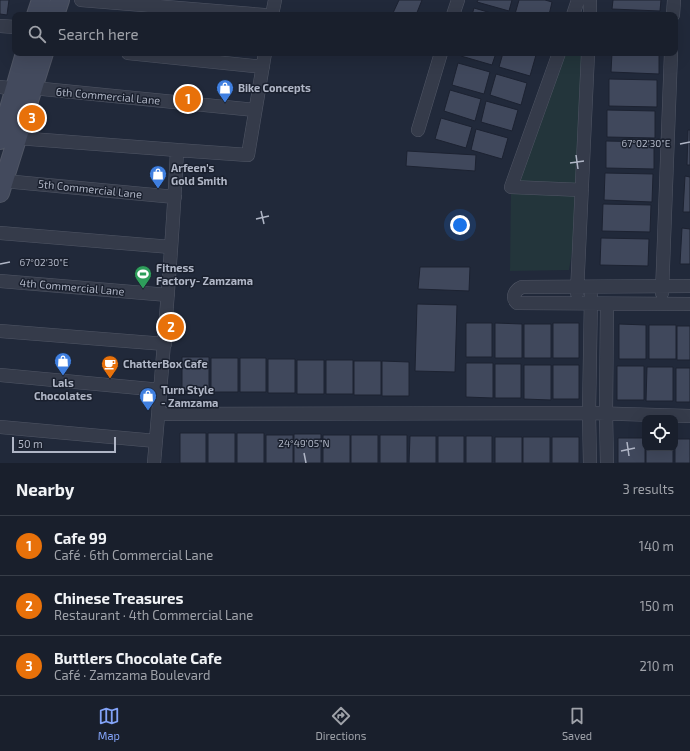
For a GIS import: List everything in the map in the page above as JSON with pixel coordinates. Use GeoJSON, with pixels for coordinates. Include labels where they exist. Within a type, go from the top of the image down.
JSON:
{"type":"FeatureCollection","features":[{"type":"Feature","properties":{"kind":"main road"},"geometry":{"type":"LineString","coordinates":[[37,12],[41,0]]}},
{"type":"Feature","properties":{"kind":"main road"},"geometry":{"type":"LineString","coordinates":[[56,12],[60,0]]}},
{"type":"Feature","properties":{"kind":"main road"},"geometry":{"type":"LineString","coordinates":[[2,187],[5,138],[24,56]]}},
{"type":"Feature","properties":{"kind":"main road"},"geometry":{"type":"LineString","coordinates":[[16,88],[42,56]]}},
{"type":"Feature","properties":{"kind":"street"},"geometry":{"type":"LineString","coordinates":[[81,0],[227,12]]}},
{"type":"Feature","properties":{"kind":"street"},"geometry":{"type":"LineString","coordinates":[[273,12],[275,0]]}},
{"type":"Feature","properties":{"kind":"street"},"geometry":{"type":"LineString","coordinates":[[454,12],[458,0]]}},
{"type":"Feature","properties":{"kind":"street"},"geometry":{"type":"LineString","coordinates":[[574,12],[578,0]]}},
{"type":"Feature","properties":{"kind":"street"},"geometry":{"type":"LineString","coordinates":[[590,0],[590,12]]}},
{"type":"Feature","properties":{"kind":"street"},"geometry":{"type":"LineString","coordinates":[[673,12],[674,0]]}},
{"type":"Feature","properties":{"kind":"street"},"geometry":{"type":"LineString","coordinates":[[0,26],[12,27]]}},
{"type":"Feature","properties":{"kind":"street"},"geometry":{"type":"LineString","coordinates":[[157,56],[263,67]]}},
{"type":"Feature","properties":{"kind":"street"},"geometry":{"type":"LineString","coordinates":[[5,138],[248,155],[265,56]]}},
{"type":"Feature","properties":{"kind":"street"},"geometry":{"type":"LineString","coordinates":[[418,130],[440,56]]}},
{"type":"Feature","properties":{"kind":"street"},"geometry":{"type":"LineString","coordinates":[[558,56],[511,187],[582,190]]}},
{"type":"Feature","properties":{"kind":"street"},"geometry":{"type":"LineString","coordinates":[[577,303],[588,56]]}},
{"type":"Feature","properties":{"kind":"street"},"geometry":{"type":"LineString","coordinates":[[661,303],[671,56]]}},
{"type":"Feature","properties":{"kind":"street","name":"6th Commercial Lane"},"geometry":{"type":"LineString","coordinates":[[16,88],[255,110]]}},
{"type":"Feature","properties":{"kind":"street"},"geometry":{"type":"LineString","coordinates":[[154,463],[165,344],[177,150]]}},
{"type":"Feature","properties":{"kind":"street","name":"5th Commercial Lane"},"geometry":{"type":"LineString","coordinates":[[2,187],[175,197]]}},
{"type":"Feature","properties":{"kind":"street"},"geometry":{"type":"LineString","coordinates":[[0,233],[171,247]]}},
{"type":"Feature","properties":{"kind":"street","name":"4th Commercial Lane"},"geometry":{"type":"LineString","coordinates":[[0,281],[168,295]]}},
{"type":"Feature","properties":{"kind":"street"},"geometry":{"type":"LineString","coordinates":[[590,463],[589,413],[591,286]]}},
{"type":"Feature","properties":{"kind":"street"},"geometry":{"type":"LineString","coordinates":[[690,286],[522,287],[514,293],[515,301],[518,303],[690,304]]}},
{"type":"Feature","properties":{"kind":"street"},"geometry":{"type":"LineString","coordinates":[[607,304],[607,463]]}},
{"type":"Feature","properties":{"kind":"street"},"geometry":{"type":"LineString","coordinates":[[0,330],[165,344]]}},
{"type":"Feature","properties":{"kind":"street"},"geometry":{"type":"LineString","coordinates":[[0,375],[161,390]]}},
{"type":"Feature","properties":{"kind":"street"},"geometry":{"type":"LineString","coordinates":[[158,414],[589,413],[690,416]]}},
{"type":"Feature","properties":{"kind":"street"},"geometry":{"type":"LineString","coordinates":[[0,427],[156,441]]}},
{"type":"Feature","properties":{"kind":"shaded area"},"geometry":{"type":"Polygon","coordinates":[[[558,56],[588,56],[582,190],[569,270],[510,271],[511,187],[558,56]]]}},
{"type":"Feature","properties":{"kind":"building"},"geometry":{"type":"Polygon","coordinates":[[[0,0],[9,0],[7,15],[0,14],[0,0]]]}},
{"type":"Feature","properties":{"kind":"building"},"geometry":{"type":"Polygon","coordinates":[[[399,0],[422,0],[417,12],[393,12],[399,0]]]}},
{"type":"Feature","properties":{"kind":"building"},"geometry":{"type":"Polygon","coordinates":[[[478,0],[512,0],[509,11],[477,2],[478,0]]]}},
{"type":"Feature","properties":{"kind":"building"},"geometry":{"type":"Polygon","coordinates":[[[519,0],[545,0],[552,2],[550,12],[516,12],[519,0]]]}},
{"type":"Feature","properties":{"kind":"building"},"geometry":{"type":"Polygon","coordinates":[[[613,0],[661,0],[660,11],[612,9],[613,0]]]}},
{"type":"Feature","properties":{"kind":"building"},"geometry":{"type":"Polygon","coordinates":[[[474,8],[488,12],[473,12],[474,8]]]}},
{"type":"Feature","properties":{"kind":"building"},"geometry":{"type":"Polygon","coordinates":[[[461,56],[495,56],[492,65],[461,56]]]}},
{"type":"Feature","properties":{"kind":"building"},"geometry":{"type":"Polygon","coordinates":[[[502,56],[536,56],[530,76],[499,67],[502,56]]]}},
{"type":"Feature","properties":{"kind":"building"},"geometry":{"type":"Polygon","coordinates":[[[612,56],[659,56],[659,74],[611,72],[612,56]]]}},
{"type":"Feature","properties":{"kind":"building"},"geometry":{"type":"Polygon","coordinates":[[[458,63],[490,72],[484,94],[452,85],[458,63]]]}},
{"type":"Feature","properties":{"kind":"building"},"geometry":{"type":"Polygon","coordinates":[[[496,74],[527,83],[521,105],[490,95],[496,74]]]}},
{"type":"Feature","properties":{"kind":"building"},"geometry":{"type":"Polygon","coordinates":[[[609,79],[657,80],[657,107],[609,106],[609,79]]]}},
{"type":"Feature","properties":{"kind":"building"},"geometry":{"type":"Polygon","coordinates":[[[450,90],[481,99],[475,121],[444,111],[450,90]]]}},
{"type":"Feature","properties":{"kind":"building"},"geometry":{"type":"Polygon","coordinates":[[[486,101],[518,110],[512,131],[481,122],[486,101]]]}},
{"type":"Feature","properties":{"kind":"building"},"geometry":{"type":"Polygon","coordinates":[[[607,110],[655,111],[655,138],[607,137],[607,110]]]}},
{"type":"Feature","properties":{"kind":"building"},"geometry":{"type":"Polygon","coordinates":[[[441,118],[472,127],[466,148],[435,139],[441,118]]]}},
{"type":"Feature","properties":{"kind":"building"},"geometry":{"type":"Polygon","coordinates":[[[476,129],[508,138],[502,159],[471,150],[476,129]]]}},
{"type":"Feature","properties":{"kind":"building"},"geometry":{"type":"Polygon","coordinates":[[[688,130],[690,130],[690,165],[687,165],[688,130]]]}},
{"type":"Feature","properties":{"kind":"building"},"geometry":{"type":"Polygon","coordinates":[[[606,141],[654,142],[654,169],[606,168],[606,141]]]}},
{"type":"Feature","properties":{"kind":"building"},"geometry":{"type":"Polygon","coordinates":[[[407,151],[476,155],[475,171],[406,166],[407,151]]]}},
{"type":"Feature","properties":{"kind":"building"},"geometry":{"type":"Polygon","coordinates":[[[605,173],[653,174],[652,202],[604,200],[605,173]]]}},
{"type":"Feature","properties":{"kind":"building"},"geometry":{"type":"Polygon","coordinates":[[[685,176],[690,177],[690,212],[683,212],[685,176]]]}},
{"type":"Feature","properties":{"kind":"building"},"geometry":{"type":"Polygon","coordinates":[[[603,204],[651,205],[650,232],[602,231],[603,204]]]}},
{"type":"Feature","properties":{"kind":"building"},"geometry":{"type":"Polygon","coordinates":[[[682,228],[690,229],[690,264],[680,264],[682,228]]]}},
{"type":"Feature","properties":{"kind":"building"},"geometry":{"type":"Polygon","coordinates":[[[601,238],[649,239],[648,266],[600,265],[601,238]]]}},
{"type":"Feature","properties":{"kind":"building"},"geometry":{"type":"Polygon","coordinates":[[[420,267],[470,267],[469,291],[418,289],[420,267]]]}},
{"type":"Feature","properties":{"kind":"building"},"geometry":{"type":"Polygon","coordinates":[[[417,304],[457,305],[455,372],[415,371],[417,304]]]}},
{"type":"Feature","properties":{"kind":"building"},"geometry":{"type":"Polygon","coordinates":[[[466,323],[492,323],[492,357],[466,357],[466,323]]]}},
{"type":"Feature","properties":{"kind":"building"},"geometry":{"type":"Polygon","coordinates":[[[495,323],[522,324],[522,358],[495,358],[495,323]]]}},
{"type":"Feature","properties":{"kind":"building"},"geometry":{"type":"Polygon","coordinates":[[[553,323],[579,323],[579,358],[553,358],[553,323]]]}},
{"type":"Feature","properties":{"kind":"building"},"geometry":{"type":"Polygon","coordinates":[[[524,324],[551,324],[551,358],[524,358],[524,324]]]}},
{"type":"Feature","properties":{"kind":"building"},"geometry":{"type":"Polygon","coordinates":[[[619,324],[646,325],[646,359],[619,359],[619,324]]]}},
{"type":"Feature","properties":{"kind":"building"},"geometry":{"type":"Polygon","coordinates":[[[649,325],[676,325],[676,359],[649,359],[649,325]]]}},
{"type":"Feature","properties":{"kind":"building"},"geometry":{"type":"Polygon","coordinates":[[[677,326],[690,326],[690,360],[677,360],[677,326]]]}},
{"type":"Feature","properties":{"kind":"building"},"geometry":{"type":"Polygon","coordinates":[[[182,357],[209,357],[209,391],[182,391],[182,357]]]}},
{"type":"Feature","properties":{"kind":"building"},"geometry":{"type":"Polygon","coordinates":[[[211,358],[238,358],[238,392],[211,392],[211,358]]]}},
{"type":"Feature","properties":{"kind":"building"},"geometry":{"type":"Polygon","coordinates":[[[240,358],[266,358],[266,392],[240,392],[240,358]]]}},
{"type":"Feature","properties":{"kind":"building"},"geometry":{"type":"Polygon","coordinates":[[[268,359],[295,359],[295,393],[268,393],[268,359]]]}},
{"type":"Feature","properties":{"kind":"building"},"geometry":{"type":"Polygon","coordinates":[[[297,360],[324,360],[324,394],[297,394],[297,360]]]}},
{"type":"Feature","properties":{"kind":"building"},"geometry":{"type":"Polygon","coordinates":[[[326,360],[353,360],[353,394],[326,394],[326,360]]]}},
{"type":"Feature","properties":{"kind":"building"},"geometry":{"type":"Polygon","coordinates":[[[354,361],[381,361],[381,395],[354,395],[354,361]]]}},
{"type":"Feature","properties":{"kind":"building"},"geometry":{"type":"Polygon","coordinates":[[[382,361],[409,362],[409,396],[382,396],[382,361]]]}},
{"type":"Feature","properties":{"kind":"building"},"geometry":{"type":"Polygon","coordinates":[[[466,363],[493,363],[493,398],[466,397],[466,363]]]}},
{"type":"Feature","properties":{"kind":"building"},"geometry":{"type":"Polygon","coordinates":[[[495,364],[521,364],[521,398],[495,398],[495,364]]]}},
{"type":"Feature","properties":{"kind":"building"},"geometry":{"type":"Polygon","coordinates":[[[524,365],[551,365],[551,400],[524,399],[524,365]]]}},
{"type":"Feature","properties":{"kind":"building"},"geometry":{"type":"Polygon","coordinates":[[[553,365],[579,365],[579,399],[553,399],[553,365]]]}},
{"type":"Feature","properties":{"kind":"building"},"geometry":{"type":"Polygon","coordinates":[[[617,366],[644,366],[644,400],[617,400],[617,366]]]}},
{"type":"Feature","properties":{"kind":"building"},"geometry":{"type":"Polygon","coordinates":[[[647,367],[673,367],[673,401],[646,401],[647,367]]]}},
{"type":"Feature","properties":{"kind":"building"},"geometry":{"type":"Polygon","coordinates":[[[676,368],[690,368],[690,402],[676,402],[676,368]]]}},
{"type":"Feature","properties":{"kind":"building"},"geometry":{"type":"Polygon","coordinates":[[[180,433],[206,433],[206,463],[180,463],[180,433]]]}},
{"type":"Feature","properties":{"kind":"building"},"geometry":{"type":"Polygon","coordinates":[[[208,433],[235,433],[235,463],[208,463],[208,433]]]}},
{"type":"Feature","properties":{"kind":"building"},"geometry":{"type":"Polygon","coordinates":[[[237,433],[264,433],[264,463],[237,463],[237,433]]]}},
{"type":"Feature","properties":{"kind":"building"},"geometry":{"type":"Polygon","coordinates":[[[294,434],[321,434],[321,463],[294,463],[294,434]]]}},
{"type":"Feature","properties":{"kind":"building"},"geometry":{"type":"Polygon","coordinates":[[[266,435],[293,435],[293,463],[266,463],[266,435]]]}},
{"type":"Feature","properties":{"kind":"building"},"geometry":{"type":"Polygon","coordinates":[[[323,435],[350,435],[350,463],[323,463],[323,435]]]}},
{"type":"Feature","properties":{"kind":"building"},"geometry":{"type":"Polygon","coordinates":[[[351,435],[378,435],[378,463],[351,463],[351,435]]]}},
{"type":"Feature","properties":{"kind":"building"},"geometry":{"type":"Polygon","coordinates":[[[380,435],[407,435],[407,463],[380,463],[380,435]]]}},
{"type":"Feature","properties":{"kind":"building"},"geometry":{"type":"Polygon","coordinates":[[[410,436],[436,436],[436,463],[409,463],[410,436]]]}},
{"type":"Feature","properties":{"kind":"building"},"geometry":{"type":"Polygon","coordinates":[[[438,436],[464,436],[464,463],[438,463],[438,436]]]}},
{"type":"Feature","properties":{"kind":"building"},"geometry":{"type":"Polygon","coordinates":[[[466,436],[492,436],[492,463],[466,463],[466,436]]]}},
{"type":"Feature","properties":{"kind":"building"},"geometry":{"type":"Polygon","coordinates":[[[495,437],[522,437],[522,463],[495,463],[495,437]]]}},
{"type":"Feature","properties":{"kind":"building"},"geometry":{"type":"Polygon","coordinates":[[[523,437],[550,437],[550,463],[523,463],[523,437]]]}},
{"type":"Feature","properties":{"kind":"building"},"geometry":{"type":"Polygon","coordinates":[[[552,437],[579,437],[579,463],[552,463],[552,437]]]}},
{"type":"Feature","properties":{"kind":"building"},"geometry":{"type":"Polygon","coordinates":[[[618,438],[642,438],[642,451],[645,451],[645,463],[618,463],[618,438]]]}},
{"type":"Feature","properties":{"kind":"building"},"geometry":{"type":"Polygon","coordinates":[[[678,439],[690,439],[690,463],[675,463],[675,451],[678,451],[678,439]]]}},
{"type":"Feature","properties":{"kind":"building"},"geometry":{"type":"Polygon","coordinates":[[[646,451],[673,451],[673,463],[646,463],[646,451]]]}},
{"type":"Feature","properties":{"kind":"place","name":"Cafe 99"},"geometry":{"type":"Point","coordinates":[188,99]}},
{"type":"Feature","properties":{"kind":"place","name":"Bike Concepts"},"geometry":{"type":"Point","coordinates":[225,103]}},
{"type":"Feature","properties":{"kind":"place","name":"Buttlers Chocolate Cafe"},"geometry":{"type":"Point","coordinates":[32,118]}},
{"type":"Feature","properties":{"kind":"place","name":"Arfeen's Gold Smith"},"geometry":{"type":"Point","coordinates":[158,189]}},
{"type":"Feature","properties":{"kind":"place","name":"Fitness Factory- Zamzama"},"geometry":{"type":"Point","coordinates":[143,289]}},
{"type":"Feature","properties":{"kind":"place","name":"Chinese Treasures"},"geometry":{"type":"Point","coordinates":[171,327]}},
{"type":"Feature","properties":{"kind":"place","name":"Lals Chocolates"},"geometry":{"type":"Point","coordinates":[63,376]}},
{"type":"Feature","properties":{"kind":"place","name":"ChatterBox Cafe"},"geometry":{"type":"Point","coordinates":[110,379]}},
{"type":"Feature","properties":{"kind":"place","name":"Turn Style - Zamzama"},"geometry":{"type":"Point","coordinates":[148,411]}}]}
